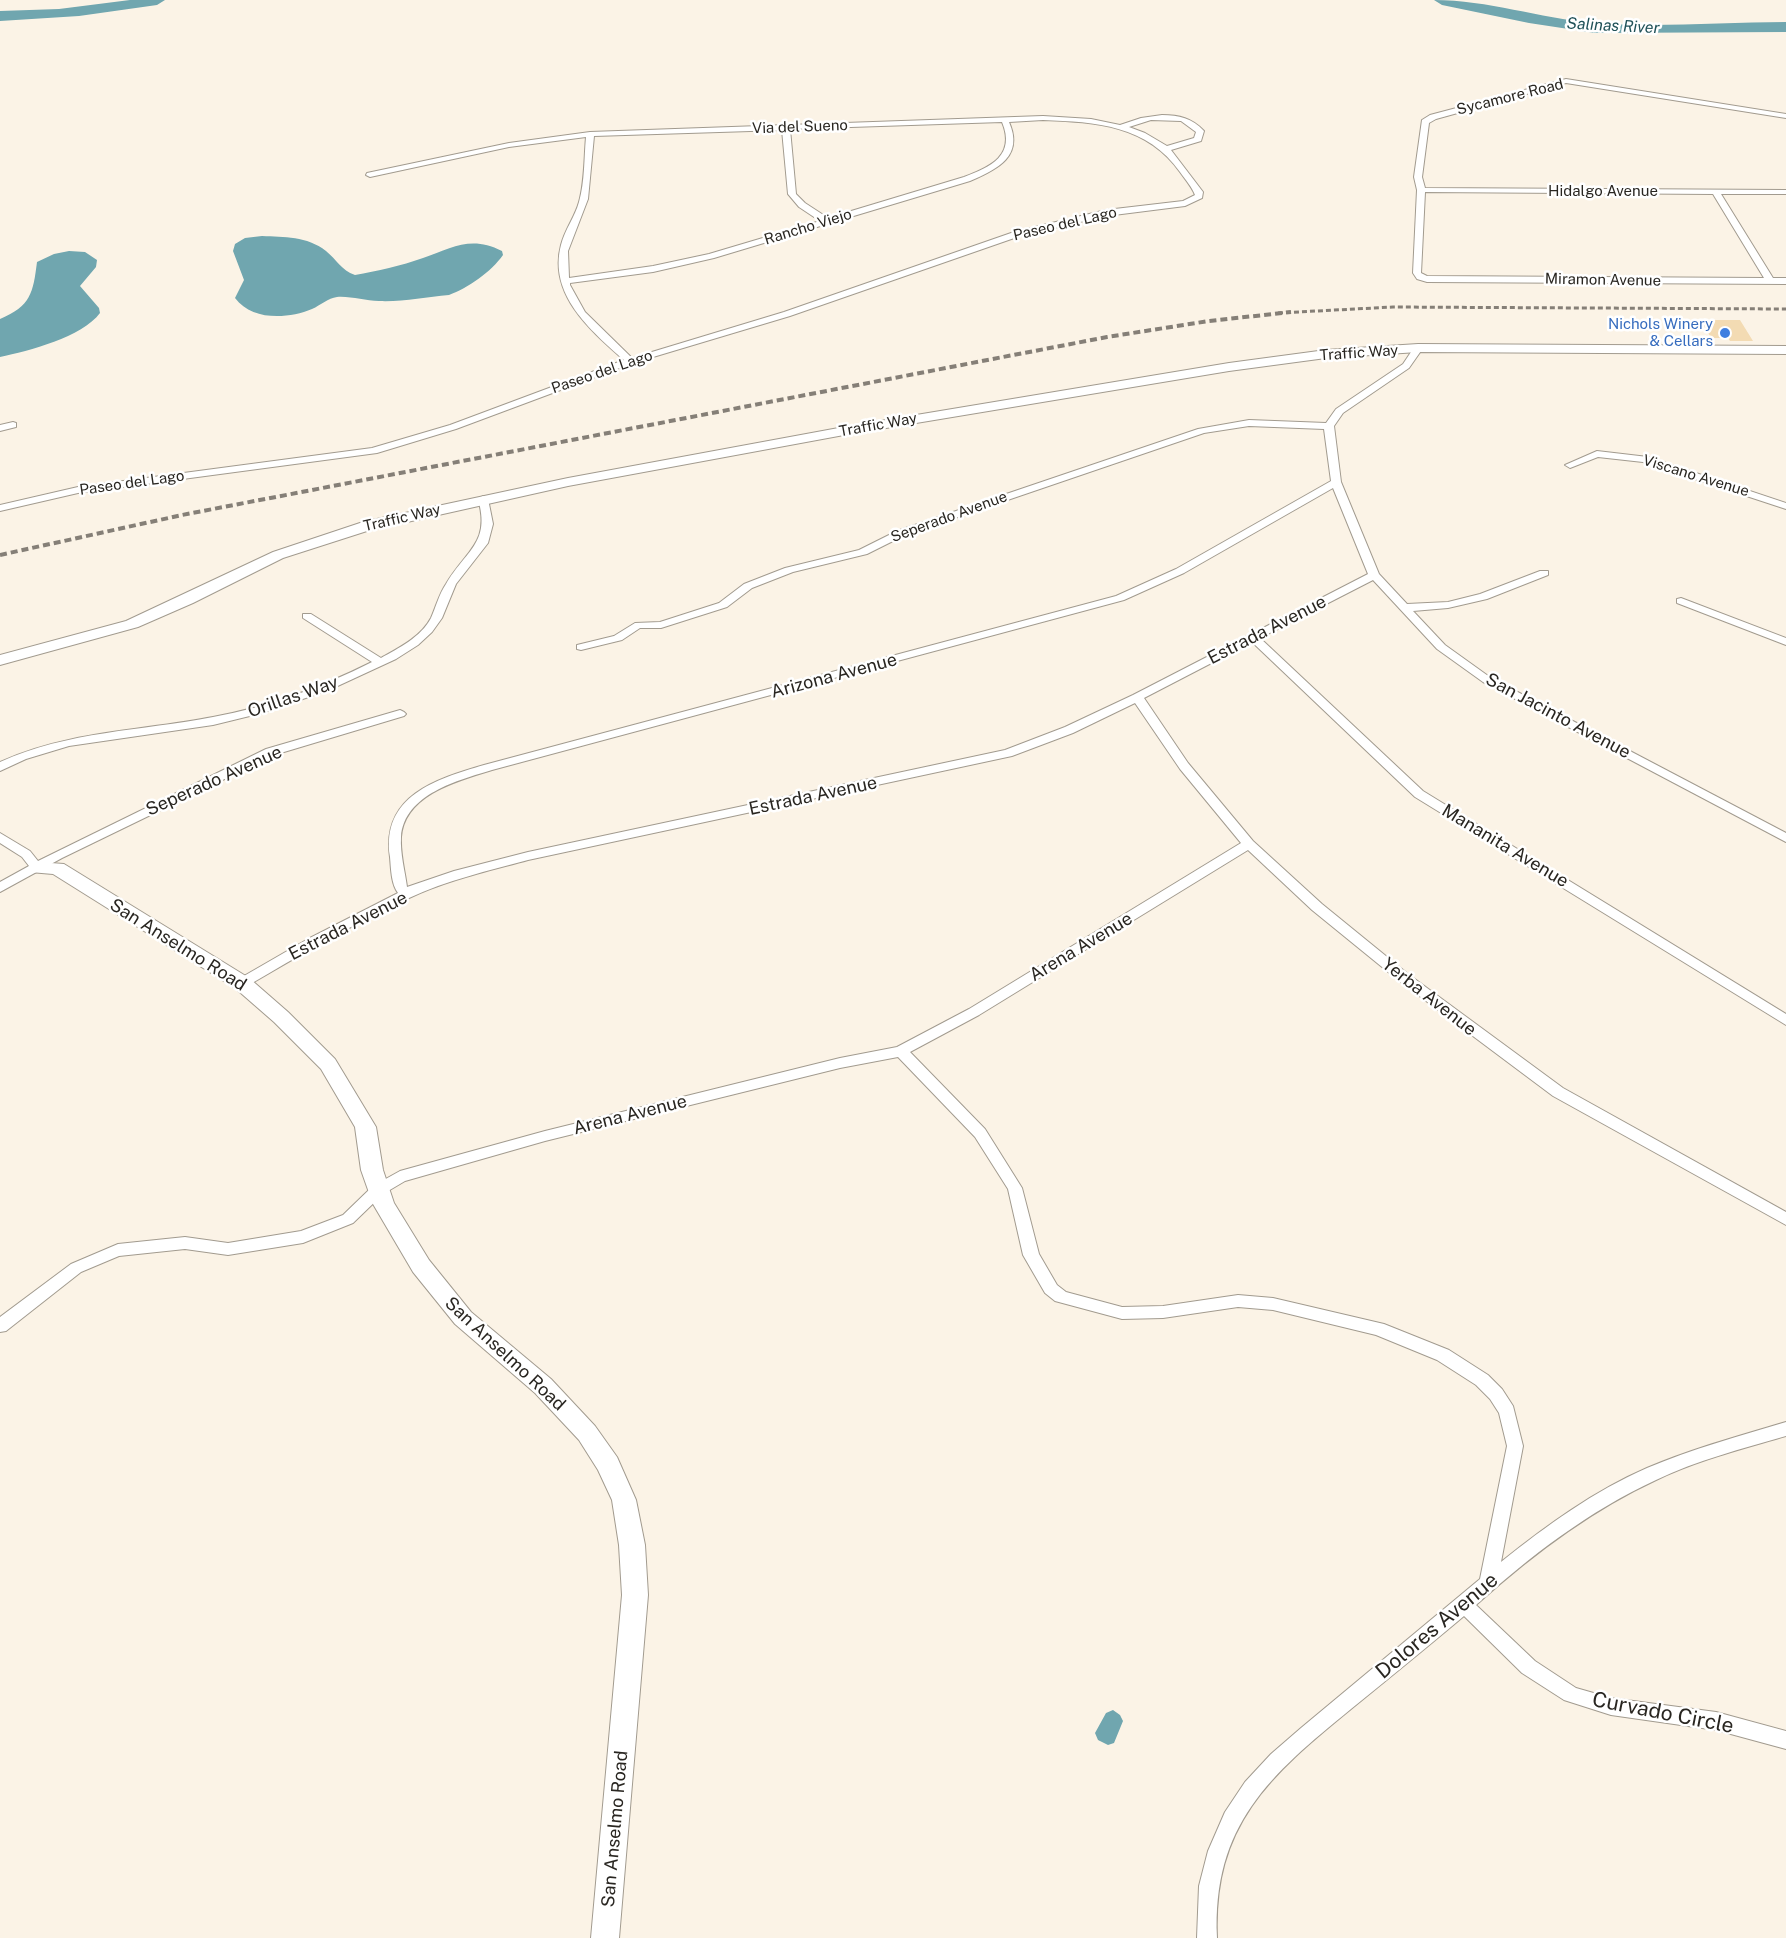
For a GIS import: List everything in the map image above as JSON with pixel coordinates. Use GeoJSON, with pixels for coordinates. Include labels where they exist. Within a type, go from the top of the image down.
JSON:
{"type":"FeatureCollection","features":[{"type":"Feature","properties":{"kind":"street","name":"Sycamore Road"},"geometry":{"type":"LineString","coordinates":[[1420,277],[1417,273],[1421,190],[1418,177],[1425,122],[1433,117],[1555,82],[1566,81],[1786,116]]}},
{"type":"Feature","properties":{"kind":"street"},"geometry":{"type":"LineString","coordinates":[[1122,127],[1139,120],[1166,118],[1192,124],[1200,131],[1200,135],[1193,142],[1166,148]]}},
{"type":"Feature","properties":{"kind":"street","name":"Via del Sueno"},"geometry":{"type":"LineString","coordinates":[[370,175],[509,144],[590,134],[1063,119],[1122,127],[1166,148],[1199,192],[1197,199]]}},
{"type":"Feature","properties":{"kind":"street","name":"Rancho Viejo"},"geometry":{"type":"LineString","coordinates":[[565,281],[682,264],[958,182],[984,172],[1000,161],[1009,149],[1011,139],[1005,120]]}},
{"type":"Feature","properties":{"kind":"street"},"geometry":{"type":"LineString","coordinates":[[786,128],[792,194],[802,205],[826,221]]}},
{"type":"Feature","properties":{"kind":"street"},"geometry":{"type":"LineString","coordinates":[[590,134],[585,191],[581,208],[564,250],[562,265],[565,281],[576,307],[587,321],[630,361]]}},
{"type":"Feature","properties":{"kind":"street","name":"Hidalgo Avenue"},"geometry":{"type":"LineString","coordinates":[[1421,190],[1786,192]]}},
{"type":"Feature","properties":{"kind":"street"},"geometry":{"type":"LineString","coordinates":[[1715,191],[1770,281]]}},
{"type":"Feature","properties":{"kind":"street","name":"Paseo del Lago"},"geometry":{"type":"LineString","coordinates":[[0,508],[78,490],[373,450],[453,427],[630,361],[786,314],[1017,234],[1106,213],[1197,199]]}},
{"type":"Feature","properties":{"kind":"street","name":"Miramon Avenue"},"geometry":{"type":"LineString","coordinates":[[1420,277],[1786,282]]}},
{"type":"Feature","properties":{"kind":"street"},"geometry":{"type":"LineString","coordinates":[[1329,426],[1339,411],[1406,366],[1418,348]]}},
{"type":"Feature","properties":{"kind":"street","name":"Traffic Way"},"geometry":{"type":"LineString","coordinates":[[0,660],[132,624],[306,544],[363,527],[483,499],[834,433],[1229,367],[1326,354],[1418,348],[1786,350]]}},
{"type":"Feature","properties":{"kind":"street","name":"Seperado Avenue"},"geometry":{"type":"LineString","coordinates":[[581,647],[618,638],[639,625],[661,625],[723,605],[748,586],[789,570],[863,552],[901,532],[1201,431],[1226,425],[1257,422],[1329,426]]}},
{"type":"Feature","properties":{"kind":"street"},"geometry":{"type":"LineString","coordinates":[[0,428],[13,425]]}},
{"type":"Feature","properties":{"kind":"street","name":"San Jacinto Avenue"},"geometry":{"type":"LineString","coordinates":[[1329,426],[1336,482],[1374,575],[1441,647],[1487,680],[1526,702],[1672,776],[1786,838]]}},
{"type":"Feature","properties":{"kind":"street","name":"Viscano Avenue"},"geometry":{"type":"LineString","coordinates":[[1570,465],[1596,454],[1644,459],[1786,506]]}},
{"type":"Feature","properties":{"kind":"street","name":"Arizona Avenue"},"geometry":{"type":"LineString","coordinates":[[406,894],[401,888],[395,834],[403,812],[410,802],[433,787],[524,758],[1120,598],[1180,572],[1336,482]]}},
{"type":"Feature","properties":{"kind":"street","name":"Orillas Way"},"geometry":{"type":"LineString","coordinates":[[0,767],[39,750],[82,740],[191,725],[249,712],[321,688],[408,647],[429,628],[438,615],[448,588],[476,555],[486,536],[489,512],[483,499]]}},
{"type":"Feature","properties":{"kind":"street"},"geometry":{"type":"LineString","coordinates":[[1404,608],[1448,605],[1483,597],[1544,573]]}},
{"type":"Feature","properties":{"kind":"street","name":"Estrada Avenue"},"geometry":{"type":"LineString","coordinates":[[242,983],[313,942],[406,894],[459,874],[528,856],[1008,753],[1069,730],[1137,697],[1374,575]]}},
{"type":"Feature","properties":{"kind":"street"},"geometry":{"type":"LineString","coordinates":[[1681,601],[1786,642]]}},
{"type":"Feature","properties":{"kind":"street"},"geometry":{"type":"LineString","coordinates":[[307,616],[380,662]]}},
{"type":"Feature","properties":{"kind":"street","name":"Mananita Avenue"},"geometry":{"type":"LineString","coordinates":[[1252,636],[1419,794],[1786,1020]]}},
{"type":"Feature","properties":{"kind":"street","name":"Yerba Avenue"},"geometry":{"type":"LineString","coordinates":[[1137,697],[1184,766],[1249,844],[1317,907],[1403,978],[1549,1086],[1786,1218]]}},
{"type":"Feature","properties":{"kind":"street","name":"Seperado Avenue"},"geometry":{"type":"LineString","coordinates":[[0,888],[57,855],[270,752],[400,714]]}},
{"type":"Feature","properties":{"kind":"street"},"geometry":{"type":"LineString","coordinates":[[0,837],[26,854],[37,868]]}},
{"type":"Feature","properties":{"kind":"street","name":"Arena Avenue"},"geometry":{"type":"LineString","coordinates":[[0,1326],[76,1268],[96,1258],[133,1248],[185,1243],[228,1249],[303,1237],[348,1219],[378,1190],[400,1177],[545,1136],[840,1063],[901,1051],[974,1012],[1249,844]]}},
{"type":"Feature","properties":{"kind":"street","name":"San Anselmo Road"},"geometry":{"type":"LineString","coordinates":[[37,868],[57,868],[242,983],[281,1017],[328,1064],[365,1127],[378,1190],[421,1266],[463,1318],[543,1386],[587,1433],[608,1464],[624,1500],[632,1545],[635,1595],[605,1938]]}},
{"type":"Feature","properties":{"kind":"street"},"geometry":{"type":"LineString","coordinates":[[901,1051],[980,1133],[1015,1188],[1031,1255],[1044,1279],[1061,1297],[1122,1313],[1162,1312],[1238,1301],[1273,1304],[1358,1324],[1413,1342],[1443,1355],[1482,1380],[1496,1394],[1507,1411],[1515,1446],[1488,1582]]}},
{"type":"Feature","properties":{"kind":"street","name":"Dolores Avenue"},"geometry":{"type":"LineString","coordinates":[[1207,1938],[1206,1923],[1211,1871],[1226,1831],[1241,1804],[1260,1779],[1311,1730],[1464,1605],[1488,1582],[1575,1516],[1616,1491],[1654,1473],[1786,1429]]}},
{"type":"Feature","properties":{"kind":"street","name":"Curvado Circle"},"geometry":{"type":"LineString","coordinates":[[1464,1605],[1532,1669],[1554,1686],[1605,1705],[1715,1720],[1786,1740]]}},
{"type":"Feature","properties":{"kind":"water"},"geometry":{"type":"Polygon","coordinates":[[[262,236],[295,238],[311,242],[326,251],[343,268],[355,275],[406,263],[462,245],[491,246],[502,251],[503,255],[479,279],[449,295],[388,301],[337,297],[312,309],[292,315],[271,316],[251,311],[235,298],[244,280],[233,251],[235,244],[245,238],[262,236]]]}},
{"type":"Feature","properties":{"kind":"water"},"geometry":{"type":"Polygon","coordinates":[[[69,251],[85,252],[97,260],[96,267],[80,286],[99,308],[100,313],[92,322],[68,336],[40,347],[0,357],[0,319],[18,309],[29,297],[37,262],[54,254],[69,251]]]}},
{"type":"Feature","properties":{"kind":"water"},"geometry":{"type":"Polygon","coordinates":[[[1113,1710],[1120,1715],[1123,1721],[1114,1743],[1108,1745],[1098,1740],[1095,1733],[1106,1713],[1113,1710]]]}},
{"type":"Feature","properties":{"kind":"building","name":"Nichols Winery & Cellars"},"geometry":{"type":"Polygon","coordinates":[[[1701,320],[1740,320],[1753,341],[1711,338],[1701,320]]]}},
{"type":"Feature","properties":{"kind":"waterway","name":"Salinas River"},"geometry":{"type":"LineString","coordinates":[[0,16],[79,12],[157,0]]}},
{"type":"Feature","properties":{"kind":"waterway","name":"Salinas River"},"geometry":{"type":"LineString","coordinates":[[1442,0],[1529,19],[1595,28],[1786,27]]}},
{"type":"Feature","properties":{"kind":"railway"},"geometry":{"type":"LineString","coordinates":[[1285,313],[1393,307],[1786,309]]}},
{"type":"Feature","properties":{"kind":"railway"},"geometry":{"type":"LineString","coordinates":[[1285,313],[1291,312]]}},
{"type":"Feature","properties":{"kind":"railway"},"geometry":{"type":"LineString","coordinates":[[1278,313],[1285,313]]}},
{"type":"Feature","properties":{"kind":"railway"},"geometry":{"type":"LineString","coordinates":[[0,555],[182,515],[1107,337],[1209,321],[1285,313]]}},
{"type":"Feature","properties":{"kind":"place","name":"Nichols Winery & Cellars"},"geometry":{"type":"Point","coordinates":[1725,333]}}]}
